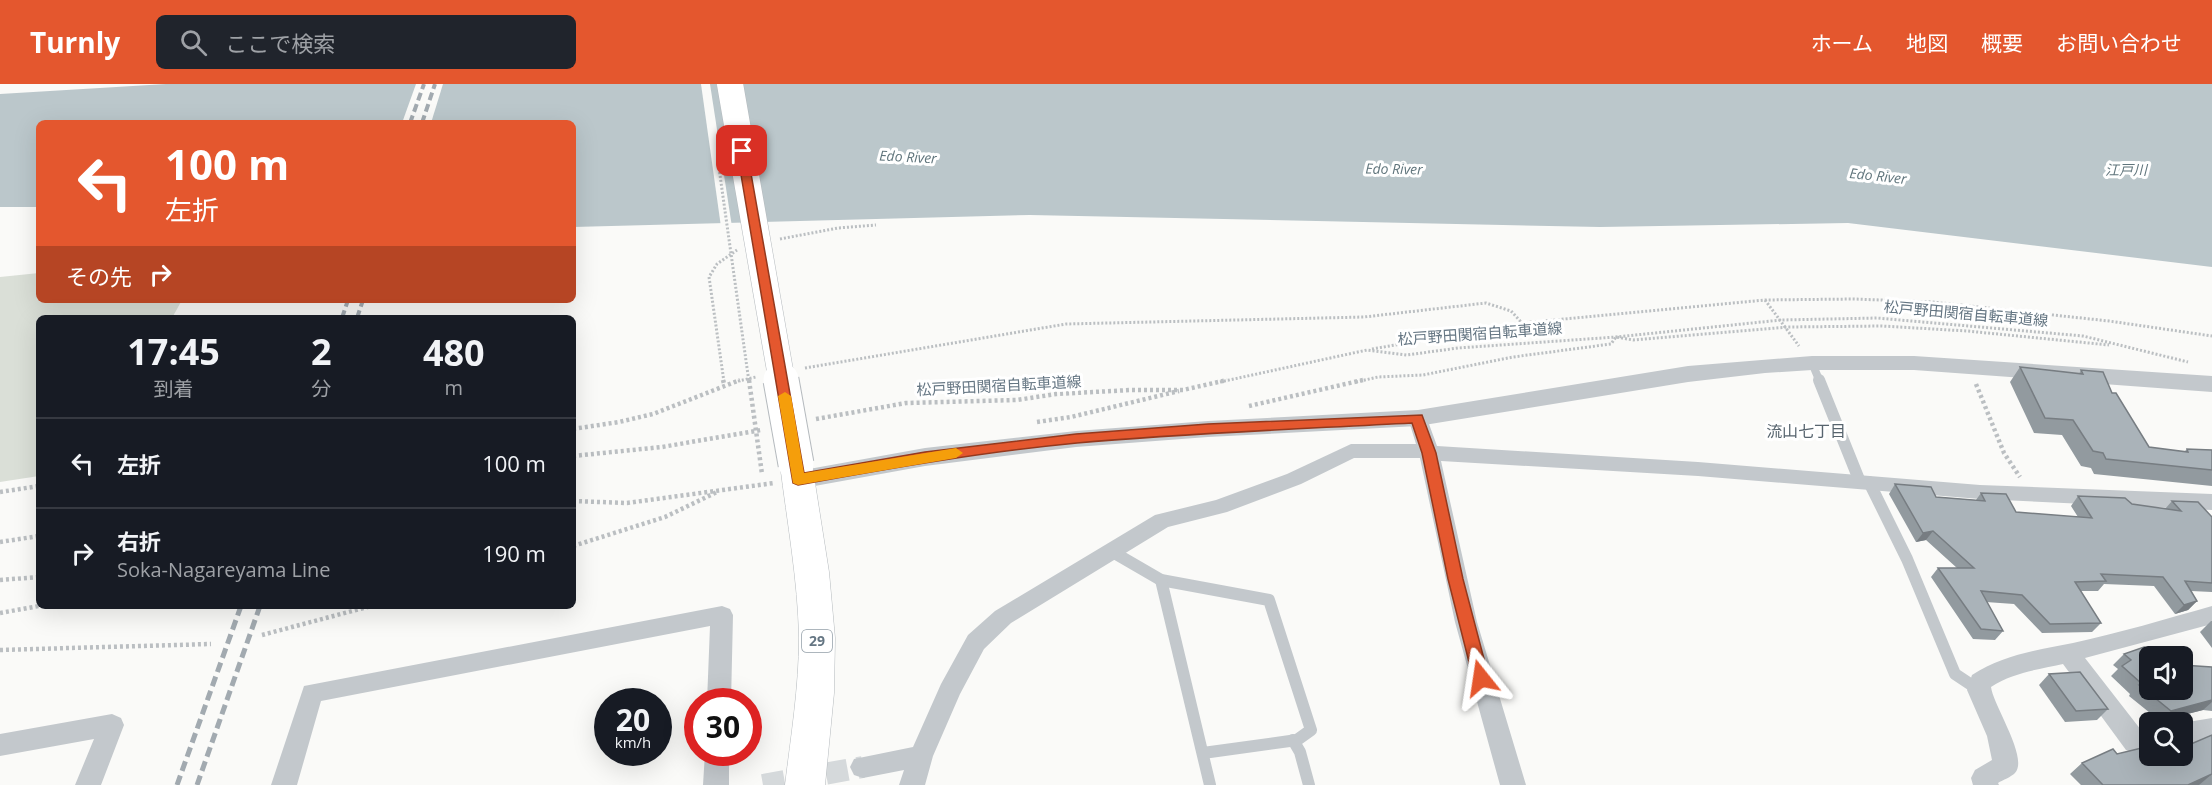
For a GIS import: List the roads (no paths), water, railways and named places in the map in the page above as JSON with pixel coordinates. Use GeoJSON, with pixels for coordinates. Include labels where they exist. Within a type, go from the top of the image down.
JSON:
{"type":"FeatureCollection","features":[{"type":"Feature","properties":{"kind":"main road","name":"29"},"geometry":{"type":"LineString","coordinates":[[730,84],[797,472],[815,594],[817,641],[814,702],[805,785]]}},
{"type":"Feature","properties":{"kind":"street"},"geometry":{"type":"LineString","coordinates":[[797,472],[1076,439],[1208,429],[1418,418],[1688,374],[1804,359],[1970,366],[2212,384]]}},
{"type":"Feature","properties":{"kind":"street"},"geometry":{"type":"LineString","coordinates":[[1418,418],[1428,452],[1466,621],[1513,785]]}},
{"type":"Feature","properties":{"kind":"street"},"geometry":{"type":"LineString","coordinates":[[912,785],[921,756],[949,691],[976,642],[1003,617],[1162,521],[1220,507],[1294,479],[1352,451],[1428,452],[1698,469],[2031,495],[2204,502],[2212,519]]}},
{"type":"Feature","properties":{"kind":"street"},"geometry":{"type":"LineString","coordinates":[[284,785],[312,693],[722,615],[719,688]]}},
{"type":"Feature","properties":{"kind":"street"},"geometry":{"type":"LineString","coordinates":[[1986,785],[1984,778],[2006,765],[1999,736],[1979,690],[1980,682],[2004,667],[2068,653],[2212,615]]}},
{"type":"Feature","properties":{"kind":"street"},"geometry":{"type":"LineString","coordinates":[[2068,653],[2135,742],[2139,741]]}},
{"type":"Feature","properties":{"kind":"street"},"geometry":{"type":"LineString","coordinates":[[0,745],[112,724],[88,785]]}},
{"type":"Feature","properties":{"kind":"street"},"geometry":{"type":"LineString","coordinates":[[2193,732],[2212,729]]}},
{"type":"Feature","properties":{"kind":"street"},"geometry":{"type":"LineString","coordinates":[[863,767],[921,756]]}},
{"type":"Feature","properties":{"kind":"street"},"geometry":{"type":"LineString","coordinates":[[716,785],[717,766]]}},
{"type":"Feature","properties":{"kind":"lane"},"geometry":{"type":"LineString","coordinates":[[1804,359],[1865,482],[1907,559],[1955,674],[1979,690]]}},
{"type":"Feature","properties":{"kind":"lane"},"geometry":{"type":"LineString","coordinates":[[1111,551],[1161,580],[1269,600],[1311,730],[1293,740],[1203,753]]}},
{"type":"Feature","properties":{"kind":"lane"},"geometry":{"type":"LineString","coordinates":[[1161,580],[1210,785]]}},
{"type":"Feature","properties":{"kind":"lane"},"geometry":{"type":"LineString","coordinates":[[1293,740],[1300,752],[1309,785]]}},
{"type":"Feature","properties":{"kind":"water","name":"江戸川"},"geometry":{"type":"Polygon","coordinates":[[[166,84],[2212,84],[2212,267],[1848,223],[1600,227],[1030,215],[576,227],[576,120],[36,120],[36,207],[0,207],[0,94],[166,84]]]}},
{"type":"Feature","properties":{"kind":"tunnel"},"geometry":{"type":"LineString","coordinates":[[763,785],[863,767]]}},
{"type":"Feature","properties":{"kind":"railway"},"geometry":{"type":"LineString","coordinates":[[411,120],[424,84]]}},
{"type":"Feature","properties":{"kind":"railway"},"geometry":{"type":"LineString","coordinates":[[423,120],[435,84]]}},
{"type":"Feature","properties":{"kind":"railway"},"geometry":{"type":"LineString","coordinates":[[343,315],[347,303]]}},
{"type":"Feature","properties":{"kind":"railway"},"geometry":{"type":"LineString","coordinates":[[358,315],[362,303]]}},
{"type":"Feature","properties":{"kind":"railway"},"geometry":{"type":"LineString","coordinates":[[177,785],[240,609]]}},
{"type":"Feature","properties":{"kind":"railway"},"geometry":{"type":"LineString","coordinates":[[197,785],[259,609]]}},
{"type":"Feature","properties":{"kind":"district","name":"流山七丁目"},"geometry":{"type":"Point","coordinates":[1806,431]}},
{"type":"Feature","properties":{"kind":"water label","name":"Edo River"},"geometry":{"type":"Point","coordinates":[908,157]}},
{"type":"Feature","properties":{"kind":"water label","name":"Edo River"},"geometry":{"type":"Point","coordinates":[1394,169]}},
{"type":"Feature","properties":{"kind":"water label","name":"Edo River"},"geometry":{"type":"Point","coordinates":[1878,176]}}]}
